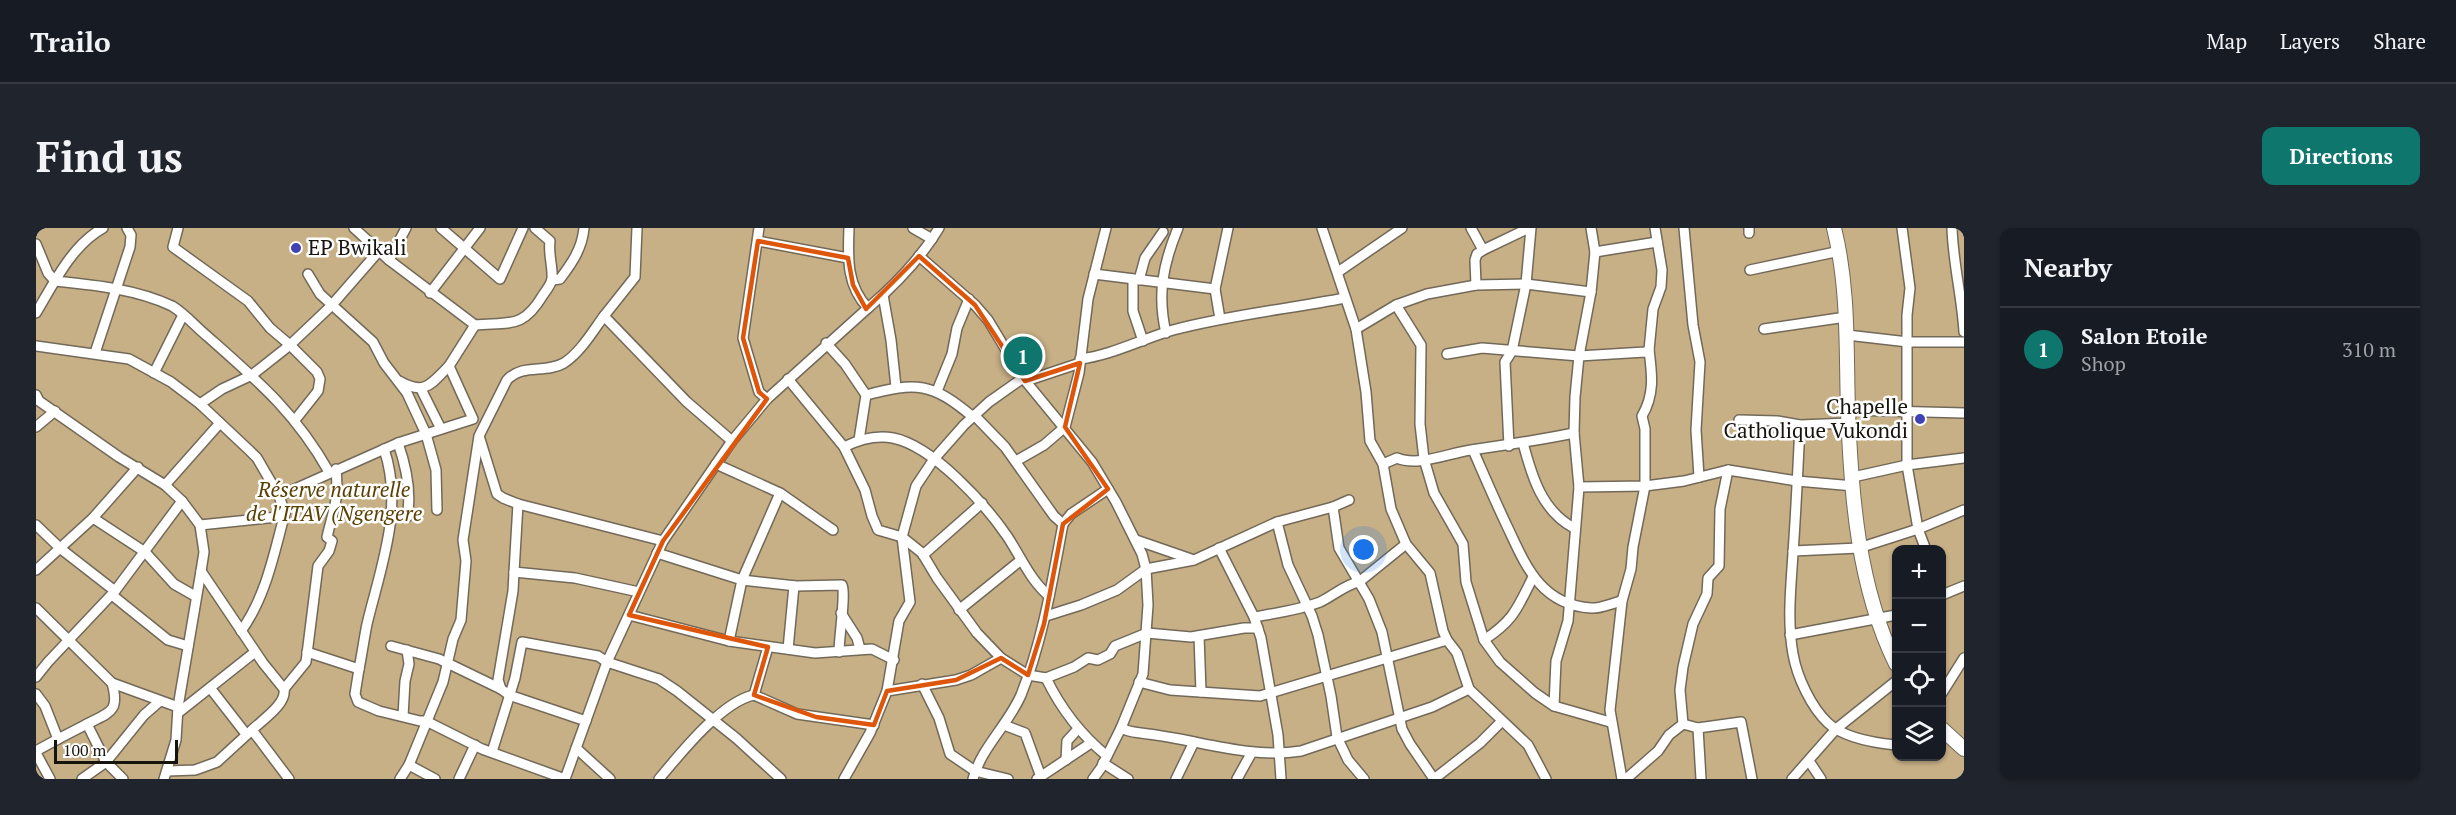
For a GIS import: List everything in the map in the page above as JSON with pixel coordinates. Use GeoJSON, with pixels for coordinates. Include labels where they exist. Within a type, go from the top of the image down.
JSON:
{"type":"FeatureCollection","features":[{"type":"Feature","properties":{"kind":"street"},"geometry":{"type":"LineString","coordinates":[[36,313],[55,281],[90,235],[103,228]]}},
{"type":"Feature","properties":{"kind":"street"},"geometry":{"type":"LineString","coordinates":[[95,353],[130,247],[131,235],[127,228]]}},
{"type":"Feature","properties":{"kind":"street"},"geometry":{"type":"LineString","coordinates":[[178,228],[173,247],[248,301],[270,328],[317,372],[320,379],[318,390],[295,420]]}},
{"type":"Feature","properties":{"kind":"street"},"geometry":{"type":"LineString","coordinates":[[354,228],[388,260],[475,325],[510,323],[524,319],[534,311],[552,280],[550,241],[535,228]]}},
{"type":"Feature","properties":{"kind":"street"},"geometry":{"type":"LineString","coordinates":[[388,260],[406,228]]}},
{"type":"Feature","properties":{"kind":"street"},"geometry":{"type":"LineString","coordinates":[[441,228],[500,279],[523,228]]}},
{"type":"Feature","properties":{"kind":"street"},"geometry":{"type":"LineString","coordinates":[[430,293],[480,228]]}},
{"type":"Feature","properties":{"kind":"street"},"geometry":{"type":"LineString","coordinates":[[552,280],[560,279],[574,261],[583,241],[584,228]]}},
{"type":"Feature","properties":{"kind":"street"},"geometry":{"type":"LineString","coordinates":[[400,779],[409,765],[448,664],[463,605],[466,561],[463,540],[479,436],[507,380],[513,373],[522,369],[552,367],[565,363],[635,277],[637,228]]}},
{"type":"Feature","properties":{"kind":"street"},"geometry":{"type":"LineString","coordinates":[[759,228],[743,338],[759,392],[767,399]]}},
{"type":"Feature","properties":{"kind":"street"},"geometry":{"type":"LineString","coordinates":[[849,228],[848,258],[853,285],[861,301],[868,308]]}},
{"type":"Feature","properties":{"kind":"street"},"geometry":{"type":"LineString","coordinates":[[913,228],[932,239]]}},
{"type":"Feature","properties":{"kind":"street"},"geometry":{"type":"LineString","coordinates":[[384,448],[390,470],[393,497],[390,534],[359,669],[355,694],[358,702],[379,711],[420,722],[426,721],[475,745],[565,779],[607,662],[663,541],[732,441],[767,399],[826,343],[882,295],[920,256],[939,228]]}},
{"type":"Feature","properties":{"kind":"street"},"geometry":{"type":"LineString","coordinates":[[1016,461],[1044,445],[1065,427],[1080,361],[1088,299],[1106,228]]}},
{"type":"Feature","properties":{"kind":"street"},"geometry":{"type":"LineString","coordinates":[[1153,228],[1174,238]]}},
{"type":"Feature","properties":{"kind":"street"},"geometry":{"type":"LineString","coordinates":[[1166,333],[1161,305],[1161,283],[1178,228]]}},
{"type":"Feature","properties":{"kind":"street"},"geometry":{"type":"LineString","coordinates":[[1220,319],[1215,289],[1227,228]]}},
{"type":"Feature","properties":{"kind":"street"},"geometry":{"type":"LineString","coordinates":[[1322,228],[1356,329],[1366,392],[1370,441],[1383,464],[1391,509],[1406,544],[1430,573],[1447,640],[1457,653],[1469,689],[1528,745],[1546,779]]}},
{"type":"Feature","properties":{"kind":"street"},"geometry":{"type":"LineString","coordinates":[[1338,272],[1402,228]]}},
{"type":"Feature","properties":{"kind":"street"},"geometry":{"type":"LineString","coordinates":[[1471,228],[1483,250]]}},
{"type":"Feature","properties":{"kind":"street"},"geometry":{"type":"LineString","coordinates":[[1476,285],[1474,260],[1477,254],[1530,228],[1526,284],[1512,351],[1505,362],[1509,446]]}},
{"type":"Feature","properties":{"kind":"street"},"geometry":{"type":"LineString","coordinates":[[1554,706],[1556,661],[1568,621],[1579,487],[1574,433],[1579,356],[1591,292],[1595,252],[1591,228]]}},
{"type":"Feature","properties":{"kind":"street"},"geometry":{"type":"LineString","coordinates":[[1655,228],[1662,270],[1661,287],[1653,309],[1649,350],[1653,383],[1648,405],[1642,416],[1645,429],[1645,486],[1631,569],[1622,601],[1610,710],[1610,722],[1624,779],[1658,751],[1669,735],[1683,724]]}},
{"type":"Feature","properties":{"kind":"street"},"geometry":{"type":"LineString","coordinates":[[1684,228],[1693,325],[1700,362],[1696,430],[1699,477]]}},
{"type":"Feature","properties":{"kind":"street"},"geometry":{"type":"LineString","coordinates":[[1834,228],[1840,251],[1846,317],[1849,416],[1859,548],[1879,618],[1892,653]]}},
{"type":"Feature","properties":{"kind":"street"},"geometry":{"type":"LineString","coordinates":[[1902,228],[1910,288],[1907,315],[1906,465],[1918,529],[1924,545]]}},
{"type":"Feature","properties":{"kind":"street"},"geometry":{"type":"LineString","coordinates":[[1952,228],[1964,333]]}},
{"type":"Feature","properties":{"kind":"street"},"geometry":{"type":"LineString","coordinates":[[1143,341],[1134,311],[1136,280],[1145,258],[1162,232]]}},
{"type":"Feature","properties":{"kind":"street"},"geometry":{"type":"LineString","coordinates":[[1952,238],[1964,239]]}},
{"type":"Feature","properties":{"kind":"street"},"geometry":{"type":"LineString","coordinates":[[758,241],[848,258]]}},
{"type":"Feature","properties":{"kind":"street"},"geometry":{"type":"LineString","coordinates":[[1595,252],[1657,242]]}},
{"type":"Feature","properties":{"kind":"street"},"geometry":{"type":"LineString","coordinates":[[36,244],[39,260],[55,281],[143,294],[174,307],[252,375],[295,420],[332,471],[338,494],[335,514],[327,537],[332,542],[332,546],[318,566],[306,662],[284,689]]}},
{"type":"Feature","properties":{"kind":"street"},"geometry":{"type":"LineString","coordinates":[[200,404],[222,388],[252,375],[290,345],[333,304],[379,251]]}},
{"type":"Feature","properties":{"kind":"street"},"geometry":{"type":"LineString","coordinates":[[1750,270],[1840,251]]}},
{"type":"Feature","properties":{"kind":"street"},"geometry":{"type":"LineString","coordinates":[[920,256],[969,299],[994,329],[1025,380],[1092,462],[1136,540],[1146,569],[1147,633],[1140,682],[1105,760],[1093,779]]}},
{"type":"Feature","properties":{"kind":"street"},"geometry":{"type":"LineString","coordinates":[[1094,273],[1215,289]]}},
{"type":"Feature","properties":{"kind":"street"},"geometry":{"type":"LineString","coordinates":[[308,274],[320,294],[373,342],[384,363],[407,393],[426,434],[436,470],[437,510]]}},
{"type":"Feature","properties":{"kind":"street"},"geometry":{"type":"LineString","coordinates":[[1356,329],[1396,305],[1427,294],[1476,285],[1526,284],[1591,292]]}},
{"type":"Feature","properties":{"kind":"street"},"geometry":{"type":"LineString","coordinates":[[882,295],[891,340],[896,387]]}},
{"type":"Feature","properties":{"kind":"street"},"geometry":{"type":"LineString","coordinates":[[844,779],[887,692],[899,621],[911,600],[902,537],[916,486],[934,459],[974,416],[1004,390],[1025,380],[1166,333],[1220,319],[1345,298]]}},
{"type":"Feature","properties":{"kind":"street"},"geometry":{"type":"LineString","coordinates":[[937,391],[952,354],[957,328],[969,299]]}},
{"type":"Feature","properties":{"kind":"street"},"geometry":{"type":"LineString","coordinates":[[1396,305],[1421,345],[1420,424],[1424,459],[1434,493],[1464,544],[1466,582],[1484,640],[1500,662],[1535,693],[1554,706],[1610,722]]}},
{"type":"Feature","properties":{"kind":"street"},"geometry":{"type":"LineString","coordinates":[[154,373],[183,315]]}},
{"type":"Feature","properties":{"kind":"street"},"geometry":{"type":"LineString","coordinates":[[604,316],[687,402],[732,441]]}},
{"type":"Feature","properties":{"kind":"street"},"geometry":{"type":"LineString","coordinates":[[1764,329],[1846,317]]}},
{"type":"Feature","properties":{"kind":"street"},"geometry":{"type":"LineString","coordinates":[[396,379],[421,389],[430,385],[449,366],[475,325]]}},
{"type":"Feature","properties":{"kind":"street"},"geometry":{"type":"LineString","coordinates":[[1847,335],[1908,342],[1964,342]]}},
{"type":"Feature","properties":{"kind":"street"},"geometry":{"type":"LineString","coordinates":[[826,343],[845,364],[866,395],[859,440]]}},
{"type":"Feature","properties":{"kind":"street"},"geometry":{"type":"LineString","coordinates":[[36,346],[129,359],[200,404],[257,458],[279,496],[285,513],[259,602],[241,631]]}},
{"type":"Feature","properties":{"kind":"street"},"geometry":{"type":"LineString","coordinates":[[1447,354],[1482,348],[1579,356],[1649,350]]}},
{"type":"Feature","properties":{"kind":"street"},"geometry":{"type":"LineString","coordinates":[[449,366],[473,419],[497,494],[518,504],[663,541]]}},
{"type":"Feature","properties":{"kind":"street"},"geometry":{"type":"LineString","coordinates":[[788,379],[844,447],[865,490],[878,530],[902,537],[923,555],[977,633],[1001,658],[1028,675],[1046,678],[1074,667],[1088,658],[1098,660],[1110,654],[1115,646],[1147,633],[1176,637],[1199,636],[1244,628],[1258,628]]}},
{"type":"Feature","properties":{"kind":"street"},"geometry":{"type":"LineString","coordinates":[[866,395],[909,385],[937,391],[974,416],[1016,461],[1054,516],[1063,524]]}},
{"type":"Feature","properties":{"kind":"street"},"geometry":{"type":"LineString","coordinates":[[421,389],[441,429]]}},
{"type":"Feature","properties":{"kind":"street"},"geometry":{"type":"LineString","coordinates":[[37,399],[119,457],[138,466],[165,485],[182,501],[200,525],[204,552],[178,710],[176,740],[165,775],[195,770],[217,762],[281,701],[285,693],[201,571]]}},
{"type":"Feature","properties":{"kind":"street"},"geometry":{"type":"LineString","coordinates":[[36,427],[55,411]]}},
{"type":"Feature","properties":{"kind":"street"},"geometry":{"type":"LineString","coordinates":[[1739,420],[1777,421],[1800,425],[1849,416],[1906,412],[1964,413]]}},
{"type":"Feature","properties":{"kind":"street"},"geometry":{"type":"LineString","coordinates":[[279,496],[384,448],[473,419]]}},
{"type":"Feature","properties":{"kind":"street"},"geometry":{"type":"LineString","coordinates":[[165,485],[220,423]]}},
{"type":"Feature","properties":{"kind":"street"},"geometry":{"type":"LineString","coordinates":[[1800,425],[1790,635],[1793,656],[1802,682],[1818,712],[1836,729],[1856,737],[1892,744]]}},
{"type":"Feature","properties":{"kind":"street"},"geometry":{"type":"LineString","coordinates":[[1383,464],[1397,458],[1405,461],[1424,459],[1574,433]]}},
{"type":"Feature","properties":{"kind":"street"},"geometry":{"type":"LineString","coordinates":[[844,447],[859,440],[892,438],[934,459],[982,503],[1008,537],[1040,588],[1049,596]]}},
{"type":"Feature","properties":{"kind":"street"},"geometry":{"type":"LineString","coordinates":[[398,443],[408,484],[407,517]]}},
{"type":"Feature","properties":{"kind":"street"},"geometry":{"type":"LineString","coordinates":[[1523,443],[1531,474],[1546,503],[1561,521],[1574,528]]}},
{"type":"Feature","properties":{"kind":"street"},"geometry":{"type":"LineString","coordinates":[[1473,450],[1520,557],[1533,577],[1569,604],[1594,609],[1622,601]]}},
{"type":"Feature","properties":{"kind":"street"},"geometry":{"type":"LineString","coordinates":[[1579,487],[1645,486],[1728,470],[1797,481],[1853,482],[1906,465],[1964,458]]}},
{"type":"Feature","properties":{"kind":"street"},"geometry":{"type":"LineString","coordinates":[[716,464],[780,493],[833,530]]}},
{"type":"Feature","properties":{"kind":"street"},"geometry":{"type":"LineString","coordinates":[[36,570],[93,518],[138,466]]}},
{"type":"Feature","properties":{"kind":"street"},"geometry":{"type":"LineString","coordinates":[[1683,724],[1680,690],[1683,667],[1693,624],[1707,594],[1708,578],[1719,566],[1720,509],[1728,470]]}},
{"type":"Feature","properties":{"kind":"street"},"geometry":{"type":"LineString","coordinates":[[974,775],[1013,712],[1028,675],[1046,616],[1063,524],[1071,514],[1108,489]]}},
{"type":"Feature","properties":{"kind":"street"},"geometry":{"type":"LineString","coordinates":[[729,640],[742,580],[780,493]]}},
{"type":"Feature","properties":{"kind":"street"},"geometry":{"type":"LineString","coordinates":[[1046,616],[1117,590],[1146,569],[1194,560],[1277,522],[1333,507],[1349,500]]}},
{"type":"Feature","properties":{"kind":"street"},"geometry":{"type":"LineString","coordinates":[[36,677],[114,593],[182,501]]}},
{"type":"Feature","properties":{"kind":"street"},"geometry":{"type":"LineString","coordinates":[[923,555],[982,503]]}},
{"type":"Feature","properties":{"kind":"street"},"geometry":{"type":"LineString","coordinates":[[505,692],[498,680],[513,591],[518,504]]}},
{"type":"Feature","properties":{"kind":"street"},"geometry":{"type":"LineString","coordinates":[[1333,507],[1339,548],[1376,615],[1382,632],[1399,717],[1410,744],[1434,779],[1480,743],[1502,721]]}},
{"type":"Feature","properties":{"kind":"street"},"geometry":{"type":"LineString","coordinates":[[1793,551],[1859,548],[1918,529],[1964,510]]}},
{"type":"Feature","properties":{"kind":"street"},"geometry":{"type":"LineString","coordinates":[[200,525],[274,518],[285,513]]}},
{"type":"Feature","properties":{"kind":"street"},"geometry":{"type":"LineString","coordinates":[[93,518],[144,552],[174,584],[195,596]]}},
{"type":"Feature","properties":{"kind":"street"},"geometry":{"type":"LineString","coordinates":[[1277,522],[1287,565],[1308,606],[1318,635],[1337,738],[1348,760],[1364,779]]}},
{"type":"Feature","properties":{"kind":"street"},"geometry":{"type":"LineString","coordinates":[[36,525],[168,640],[188,646]]}},
{"type":"Feature","properties":{"kind":"street"},"geometry":{"type":"LineString","coordinates":[[1136,540],[1194,560]]}},
{"type":"Feature","properties":{"kind":"street"},"geometry":{"type":"LineString","coordinates":[[1254,617],[1308,606],[1332,597],[1351,584],[1359,582],[1406,544]]}},
{"type":"Feature","properties":{"kind":"street"},"geometry":{"type":"LineString","coordinates":[[1219,548],[1258,628],[1274,713],[1281,779]]}},
{"type":"Feature","properties":{"kind":"street"},"geometry":{"type":"LineString","coordinates":[[657,553],[742,580],[794,586],[842,585],[844,593],[839,652]]}},
{"type":"Feature","properties":{"kind":"street"},"geometry":{"type":"LineString","coordinates":[[959,610],[1021,560]]}},
{"type":"Feature","properties":{"kind":"street"},"geometry":{"type":"LineString","coordinates":[[514,572],[575,578],[639,592]]}},
{"type":"Feature","properties":{"kind":"street"},"geometry":{"type":"LineString","coordinates":[[1484,640],[1504,626],[1517,610],[1533,577]]}},
{"type":"Feature","properties":{"kind":"street"},"geometry":{"type":"LineString","coordinates":[[788,649],[794,586]]}},
{"type":"Feature","properties":{"kind":"street"},"geometry":{"type":"LineString","coordinates":[[1946,590],[1964,586]]}},
{"type":"Feature","properties":{"kind":"street"},"geometry":{"type":"LineString","coordinates":[[36,608],[112,683],[178,710]]}},
{"type":"Feature","properties":{"kind":"street"},"geometry":{"type":"LineString","coordinates":[[841,613],[857,638],[860,649]]}},
{"type":"Feature","properties":{"kind":"street"},"geometry":{"type":"LineString","coordinates":[[629,615],[729,640],[768,647],[815,653],[872,649],[894,660]]}},
{"type":"Feature","properties":{"kind":"street"},"geometry":{"type":"LineString","coordinates":[[1790,635],[1892,616]]}},
{"type":"Feature","properties":{"kind":"street"},"geometry":{"type":"LineString","coordinates":[[1199,636],[1201,692]]}},
{"type":"Feature","properties":{"kind":"street"},"geometry":{"type":"LineString","coordinates":[[1140,682],[1170,690],[1253,696],[1269,694],[1447,640]]}},
{"type":"Feature","properties":{"kind":"street"},"geometry":{"type":"LineString","coordinates":[[492,752],[505,692],[522,642],[598,656],[607,662],[659,679],[736,738],[781,779]]}},
{"type":"Feature","properties":{"kind":"street"},"geometry":{"type":"LineString","coordinates":[[391,646],[420,652],[505,692],[586,721]]}},
{"type":"Feature","properties":{"kind":"street"},"geometry":{"type":"LineString","coordinates":[[754,695],[768,647]]}},
{"type":"Feature","properties":{"kind":"street"},"geometry":{"type":"LineString","coordinates":[[403,716],[405,681],[409,664],[407,650]]}},
{"type":"Feature","properties":{"kind":"street"},"geometry":{"type":"LineString","coordinates":[[178,710],[211,689],[255,652]]}},
{"type":"Feature","properties":{"kind":"street"},"geometry":{"type":"LineString","coordinates":[[307,652],[359,669]]}},
{"type":"Feature","properties":{"kind":"street"},"geometry":{"type":"LineString","coordinates":[[887,692],[922,684],[956,680],[971,675],[1001,658]]}},
{"type":"Feature","properties":{"kind":"street"},"geometry":{"type":"LineString","coordinates":[[1946,685],[1964,658]]}},
{"type":"Feature","properties":{"kind":"street"},"geometry":{"type":"LineString","coordinates":[[1046,678],[1078,729],[1105,760],[1128,779]]}},
{"type":"Feature","properties":{"kind":"street"},"geometry":{"type":"LineString","coordinates":[[50,779],[36,752],[112,712],[116,697],[112,683]]}},
{"type":"Feature","properties":{"kind":"street"},"geometry":{"type":"LineString","coordinates":[[922,684],[939,718],[950,754],[974,775],[1008,779]]}},
{"type":"Feature","properties":{"kind":"street"},"geometry":{"type":"LineString","coordinates":[[1792,779],[1836,729],[1892,684]]}},
{"type":"Feature","properties":{"kind":"street"},"geometry":{"type":"LineString","coordinates":[[211,689],[289,779]]}},
{"type":"Feature","properties":{"kind":"street"},"geometry":{"type":"LineString","coordinates":[[1120,728],[1252,752],[1301,751],[1444,702],[1469,689]]}},
{"type":"Feature","properties":{"kind":"street"},"geometry":{"type":"LineString","coordinates":[[36,694],[45,706],[58,739]]}},
{"type":"Feature","properties":{"kind":"street"},"geometry":{"type":"LineString","coordinates":[[661,778],[695,737],[735,703],[754,695],[797,714],[873,724]]}},
{"type":"Feature","properties":{"kind":"street"},"geometry":{"type":"LineString","coordinates":[[82,779],[106,762],[144,715],[160,701]]}},
{"type":"Feature","properties":{"kind":"street"},"geometry":{"type":"LineString","coordinates":[[1683,724],[1698,728],[1741,722],[1752,779]]}},
{"type":"Feature","properties":{"kind":"street"},"geometry":{"type":"LineString","coordinates":[[87,724],[106,762],[123,779]]}},
{"type":"Feature","properties":{"kind":"street"},"geometry":{"type":"LineString","coordinates":[[1004,725],[1025,734],[1039,778],[1091,743]]}},
{"type":"Feature","properties":{"kind":"street"},"geometry":{"type":"LineString","coordinates":[[1698,728],[1701,779]]}},
{"type":"Feature","properties":{"kind":"street"},"geometry":{"type":"LineString","coordinates":[[1066,760],[1067,741],[1078,729]]}},
{"type":"Feature","properties":{"kind":"street"},"geometry":{"type":"LineString","coordinates":[[1946,736],[1964,749]]}},
{"type":"Feature","properties":{"kind":"street"},"geometry":{"type":"LineString","coordinates":[[1176,779],[1194,742]]}},
{"type":"Feature","properties":{"kind":"street"},"geometry":{"type":"LineString","coordinates":[[459,779],[475,745]]}},
{"type":"Feature","properties":{"kind":"street"},"geometry":{"type":"LineString","coordinates":[[576,747],[610,779]]}},
{"type":"Feature","properties":{"kind":"street"},"geometry":{"type":"LineString","coordinates":[[1237,779],[1252,752]]}},
{"type":"Feature","properties":{"kind":"street"},"geometry":{"type":"LineString","coordinates":[[1809,761],[1821,779]]}},
{"type":"Feature","properties":{"kind":"street"},"geometry":{"type":"LineString","coordinates":[[409,765],[435,779]]}},
{"type":"Feature","properties":{"kind":"highlighted area"},"geometry":{"type":"Polygon","coordinates":[[[758,241],[848,258],[853,285],[866,309],[919,256],[975,305],[1025,381],[1080,363],[1065,427],[1108,489],[1063,524],[1044,624],[1028,675],[1001,658],[956,680],[887,691],[874,725],[816,717],[754,695],[768,647],[629,615],[663,541],[767,399],[759,392],[743,338],[758,241]]]}},
{"type":"Feature","properties":{"kind":"green space","name":"Réserve naturelle de l'ITAV (Ngengere"},"geometry":{"type":"Polygon","coordinates":[[[36,228],[1964,228],[1964,779],[36,779],[36,228]]]}},
{"type":"Feature","properties":{"kind":"place","name":"EP Bwikali"},"geometry":{"type":"Point","coordinates":[296,248]}},
{"type":"Feature","properties":{"kind":"place","name":"Salon Etoile"},"geometry":{"type":"Point","coordinates":[1023,356]}},
{"type":"Feature","properties":{"kind":"place","name":"Chapelle Catholique Vukondi"},"geometry":{"type":"Point","coordinates":[1920,419]}}]}
